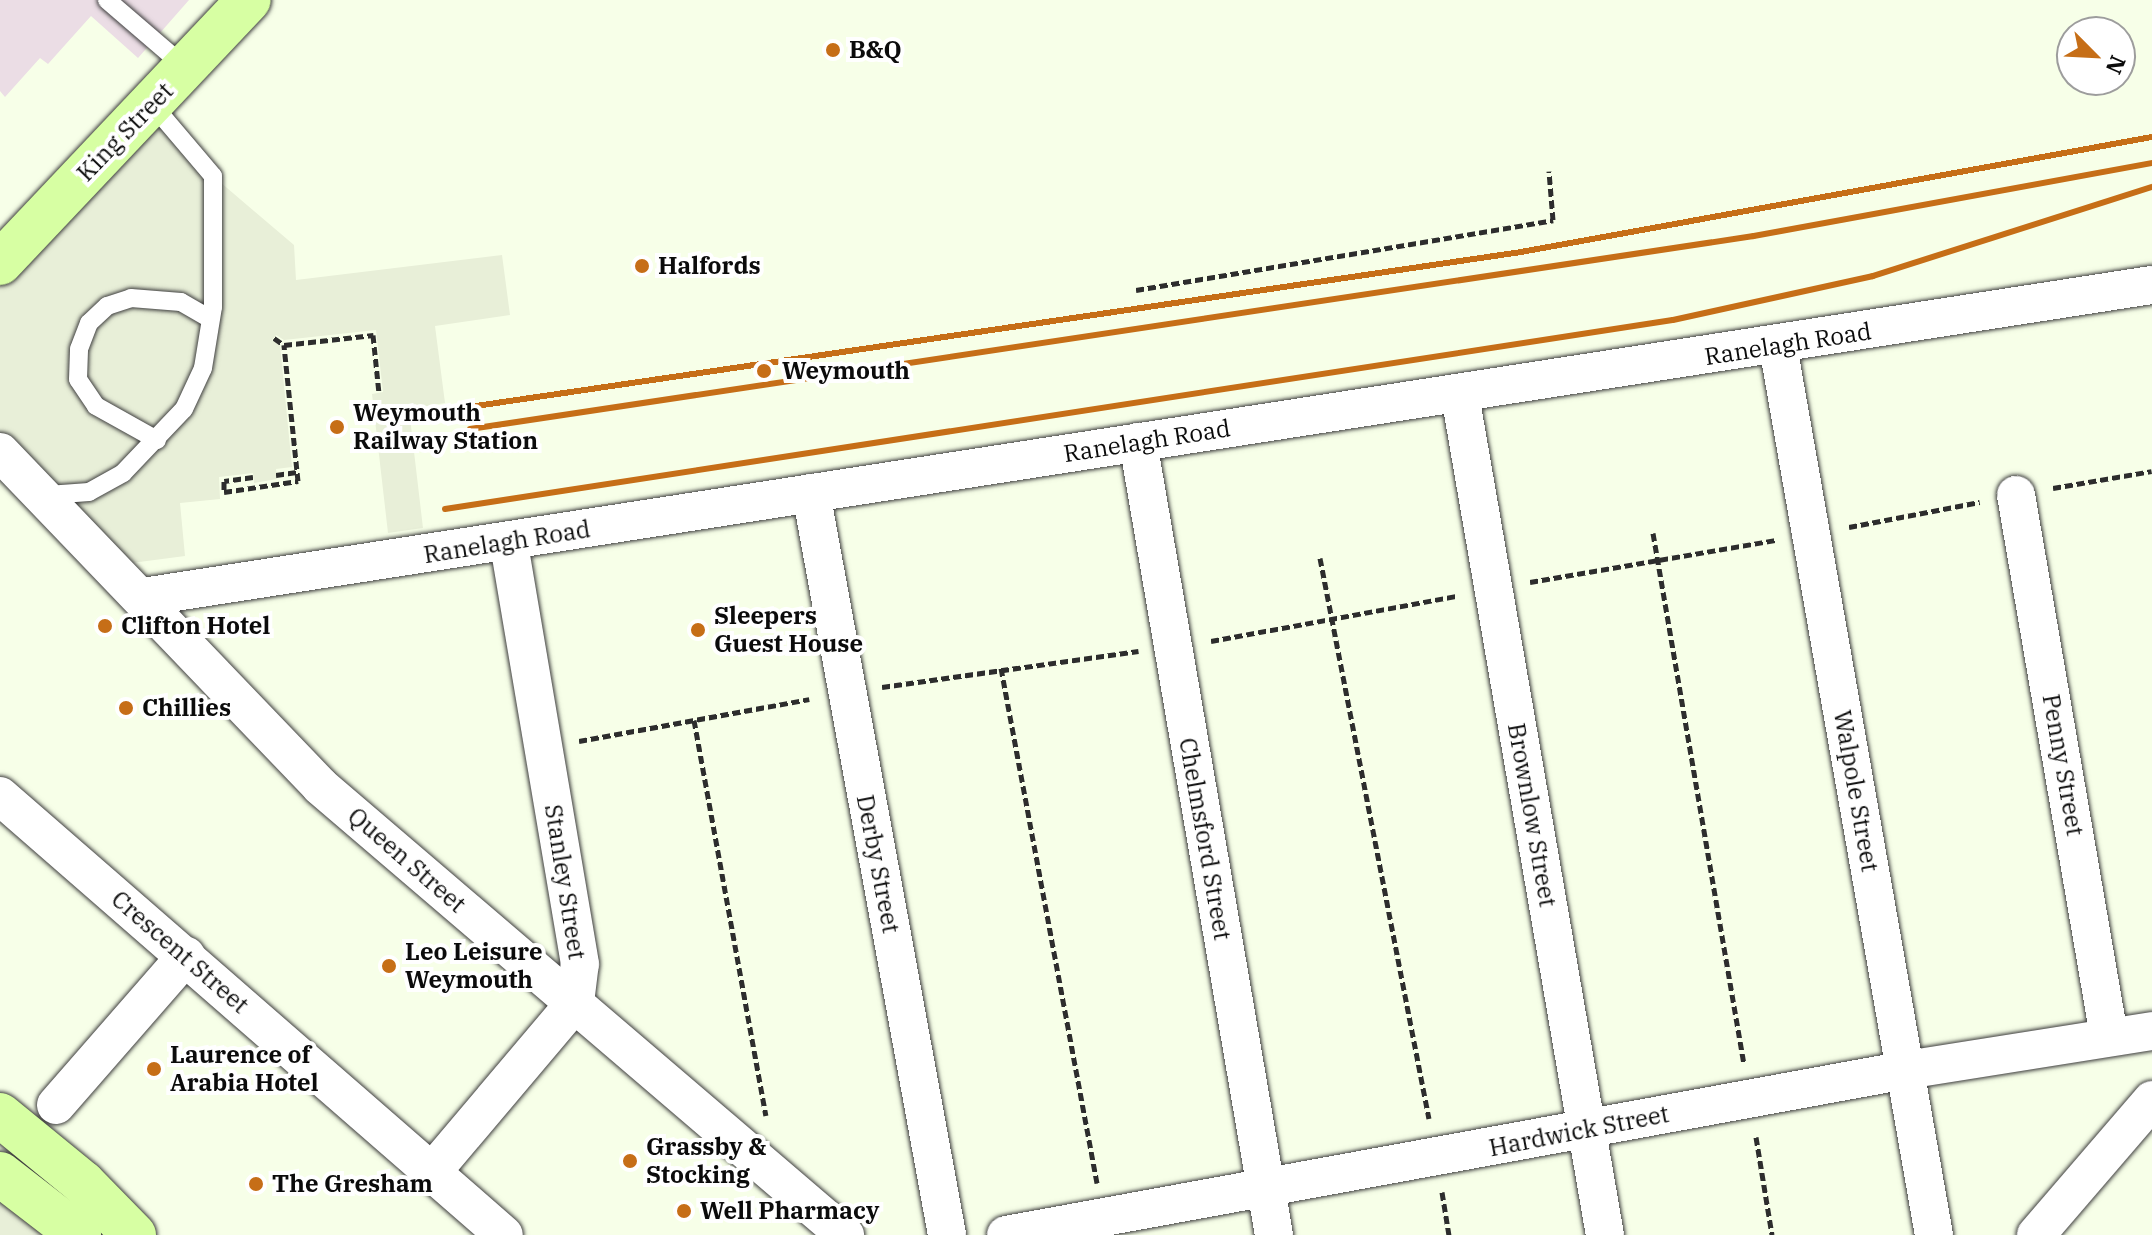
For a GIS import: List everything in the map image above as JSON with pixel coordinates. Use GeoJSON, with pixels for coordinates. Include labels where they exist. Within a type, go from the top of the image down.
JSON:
{"type":"FeatureCollection","features":[{"type":"Feature","properties":{"kind":"main road","name":"King Street"},"geometry":{"type":"LineString","coordinates":[[3,255],[249,0]]}},
{"type":"Feature","properties":{"kind":"main road"},"geometry":{"type":"LineString","coordinates":[[12,1126],[83,1183],[134,1235]]}},
{"type":"Feature","properties":{"kind":"main road"},"geometry":{"type":"LineString","coordinates":[[0,1174],[79,1235]]}},
{"type":"Feature","properties":{"kind":"street","name":"Ranelagh Road"},"geometry":{"type":"LineString","coordinates":[[143,597],[1778,346],[2152,285]]}},
{"type":"Feature","properties":{"kind":"street","name":"Walpole Street"},"geometry":{"type":"LineString","coordinates":[[1778,346],[1934,1235]]}},
{"type":"Feature","properties":{"kind":"street","name":"Brownlow Street"},"geometry":{"type":"LineString","coordinates":[[1460,395],[1605,1235]]}},
{"type":"Feature","properties":{"kind":"street","name":"Chelmsford Street"},"geometry":{"type":"LineString","coordinates":[[1138,442],[1274,1235]]}},
{"type":"Feature","properties":{"kind":"street","name":"Queen Street"},"geometry":{"type":"LineString","coordinates":[[0,452],[48,495],[320,786],[845,1235]]}},
{"type":"Feature","properties":{"kind":"street","name":"Derby Street"},"geometry":{"type":"LineString","coordinates":[[811,493],[947,1235]]}},
{"type":"Feature","properties":{"kind":"street","name":"Penny Street"},"geometry":{"type":"LineString","coordinates":[[2016,495],[2109,1036]]}},
{"type":"Feature","properties":{"kind":"street","name":"Stanley Street"},"geometry":{"type":"LineString","coordinates":[[509,543],[580,964],[575,1003]]}},
{"type":"Feature","properties":{"kind":"street","name":"Crescent Street"},"geometry":{"type":"LineString","coordinates":[[0,796],[504,1235]]}},
{"type":"Feature","properties":{"kind":"street"},"geometry":{"type":"LineString","coordinates":[[56,1105],[186,956]]}},
{"type":"Feature","properties":{"kind":"street"},"geometry":{"type":"LineString","coordinates":[[432,1172],[575,1003]]}},
{"type":"Feature","properties":{"kind":"street","name":"Hardwick Street"},"geometry":{"type":"LineString","coordinates":[[1006,1235],[1906,1070],[2152,1031]]}},
{"type":"Feature","properties":{"kind":"street"},"geometry":{"type":"LineString","coordinates":[[2036,1235],[2152,1100]]}},
{"type":"Feature","properties":{"kind":"lane"},"geometry":{"type":"LineString","coordinates":[[107,0],[186,68]]}},
{"type":"Feature","properties":{"kind":"lane"},"geometry":{"type":"LineString","coordinates":[[48,495],[89,492],[123,473],[184,409],[203,368],[211,319],[213,176],[152,104]]}},
{"type":"Feature","properties":{"kind":"lane"},"geometry":{"type":"LineString","coordinates":[[157,440],[96,406],[78,379],[79,349],[89,323],[107,306],[131,298],[181,302],[211,319]]}},
{"type":"Feature","properties":{"kind":"path"},"geometry":{"type":"LineString","coordinates":[[1136,290],[1553,220],[1549,171]]}},
{"type":"Feature","properties":{"kind":"path"},"geometry":{"type":"LineString","coordinates":[[274,338],[284,345],[373,335],[379,393]]}},
{"type":"Feature","properties":{"kind":"path"},"geometry":{"type":"LineString","coordinates":[[253,477],[224,481],[224,492],[298,481],[284,345]]}},
{"type":"Feature","properties":{"kind":"path"},"geometry":{"type":"LineString","coordinates":[[543,747],[846,692],[1334,622],[1492,589],[2152,471]]}},
{"type":"Feature","properties":{"kind":"path"},"geometry":{"type":"LineString","coordinates":[[276,475],[297,472]]}},
{"type":"Feature","properties":{"kind":"path"},"geometry":{"type":"LineString","coordinates":[[1653,533],[1772,1235]]}},
{"type":"Feature","properties":{"kind":"path"},"geometry":{"type":"LineString","coordinates":[[1320,558],[1449,1235]]}},
{"type":"Feature","properties":{"kind":"path"},"geometry":{"type":"LineString","coordinates":[[1001,668],[1103,1216]]}},
{"type":"Feature","properties":{"kind":"path"},"geometry":{"type":"LineString","coordinates":[[694,720],[767,1118]]}},
{"type":"Feature","properties":{"kind":"shaded area"},"geometry":{"type":"Polygon","coordinates":[[[0,0],[189,0],[138,58],[91,16],[48,64],[40,58],[5,97],[0,91],[0,0]]]}},
{"type":"Feature","properties":{"kind":"shaded area"},"geometry":{"type":"Polygon","coordinates":[[[149,112],[213,176],[294,245],[296,280],[502,255],[510,315],[435,326],[445,403],[409,409],[423,528],[388,533],[372,394],[383,392],[376,330],[284,340],[276,335],[272,340],[280,345],[292,467],[276,469],[277,479],[254,483],[253,473],[219,477],[220,499],[180,503],[185,556],[124,564],[0,441],[0,271],[149,112]]]}},
{"type":"Feature","properties":{"kind":"shaded area"},"geometry":{"type":"Polygon","coordinates":[[[0,1185],[63,1235],[0,1235],[0,1185]]]}},
{"type":"Feature","properties":{"kind":"railway"},"geometry":{"type":"LineString","coordinates":[[469,407],[1521,252],[2152,137]]}},
{"type":"Feature","properties":{"kind":"railway"},"geometry":{"type":"LineString","coordinates":[[470,429],[1754,236],[2152,163]]}},
{"type":"Feature","properties":{"kind":"railway"},"geometry":{"type":"LineString","coordinates":[[445,509],[1673,320],[1873,276],[2152,187]]}},
{"type":"Feature","properties":{"kind":"place","name":"B&Q"},"geometry":{"type":"Point","coordinates":[833,50]}},
{"type":"Feature","properties":{"kind":"place","name":"Halfords"},"geometry":{"type":"Point","coordinates":[642,266]}},
{"type":"Feature","properties":{"kind":"place","name":"Weymouth"},"geometry":{"type":"Point","coordinates":[764,371]}},
{"type":"Feature","properties":{"kind":"place","name":"Weymouth Railway Station"},"geometry":{"type":"Point","coordinates":[337,427]}},
{"type":"Feature","properties":{"kind":"place","name":"Clifton Hotel"},"geometry":{"type":"Point","coordinates":[105,626]}},
{"type":"Feature","properties":{"kind":"place","name":"Sleepers Guest House"},"geometry":{"type":"Point","coordinates":[698,630]}},
{"type":"Feature","properties":{"kind":"place","name":"Chillies"},"geometry":{"type":"Point","coordinates":[126,708]}},
{"type":"Feature","properties":{"kind":"place","name":"Leo Leisure Weymouth"},"geometry":{"type":"Point","coordinates":[389,966]}},
{"type":"Feature","properties":{"kind":"place","name":"Laurence of Arabia Hotel"},"geometry":{"type":"Point","coordinates":[154,1069]}},
{"type":"Feature","properties":{"kind":"place","name":"Grassby & Stocking"},"geometry":{"type":"Point","coordinates":[630,1161]}},
{"type":"Feature","properties":{"kind":"place","name":"The Gresham"},"geometry":{"type":"Point","coordinates":[256,1184]}},
{"type":"Feature","properties":{"kind":"place","name":"Well Pharmacy"},"geometry":{"type":"Point","coordinates":[684,1211]}}]}
